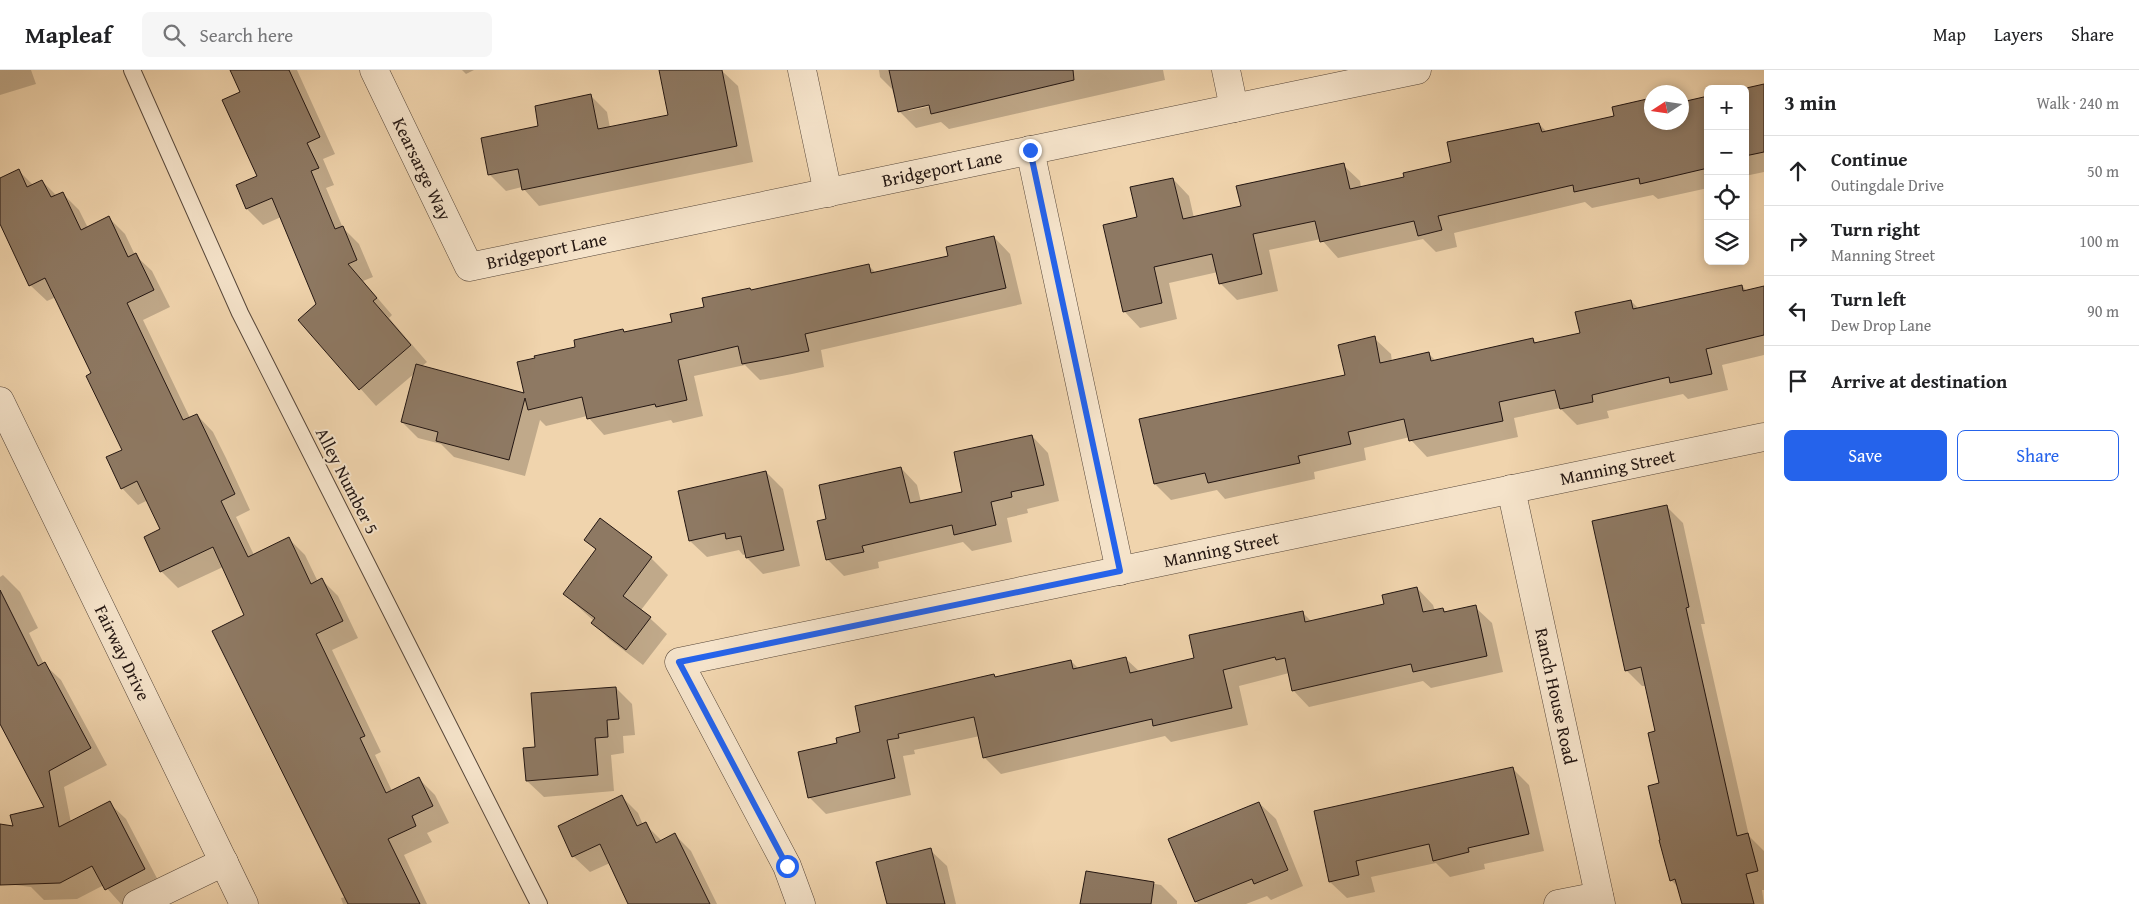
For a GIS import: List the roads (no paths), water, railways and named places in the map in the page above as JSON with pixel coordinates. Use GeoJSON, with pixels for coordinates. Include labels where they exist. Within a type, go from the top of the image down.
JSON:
{"type":"FeatureCollection","features":[{"type":"Feature","properties":{"kind":"street","name":"Kearsarge Way"},"geometry":{"type":"LineString","coordinates":[[374,70],[469,267]]}},
{"type":"Feature","properties":{"kind":"street"},"geometry":{"type":"LineString","coordinates":[[802,70],[828,193]]}},
{"type":"Feature","properties":{"kind":"street"},"geometry":{"type":"LineString","coordinates":[[1226,70],[1234,108]]}},
{"type":"Feature","properties":{"kind":"street","name":"Bridgeport Lane"},"geometry":{"type":"LineString","coordinates":[[469,267],[1417,70]]}},
{"type":"Feature","properties":{"kind":"street"},"geometry":{"type":"LineString","coordinates":[[1030,150],[1120,571]]}},
{"type":"Feature","properties":{"kind":"street","name":"Fairway Drive"},"geometry":{"type":"LineString","coordinates":[[0,401],[244,904]]}},
{"type":"Feature","properties":{"kind":"street","name":"Manning Street"},"geometry":{"type":"LineString","coordinates":[[801,904],[787,866],[679,662],[1764,437]]}},
{"type":"Feature","properties":{"kind":"street","name":"Ranch House Road"},"geometry":{"type":"LineString","coordinates":[[1512,489],[1600,900]]}},
{"type":"Feature","properties":{"kind":"street"},"geometry":{"type":"LineString","coordinates":[[137,904],[224,862]]}},
{"type":"Feature","properties":{"kind":"street"},"geometry":{"type":"LineString","coordinates":[[1558,904],[1600,900]]}},
{"type":"Feature","properties":{"kind":"lane","name":"Alley Number 5"},"geometry":{"type":"LineString","coordinates":[[132,70],[240,313],[539,904]]}}]}
